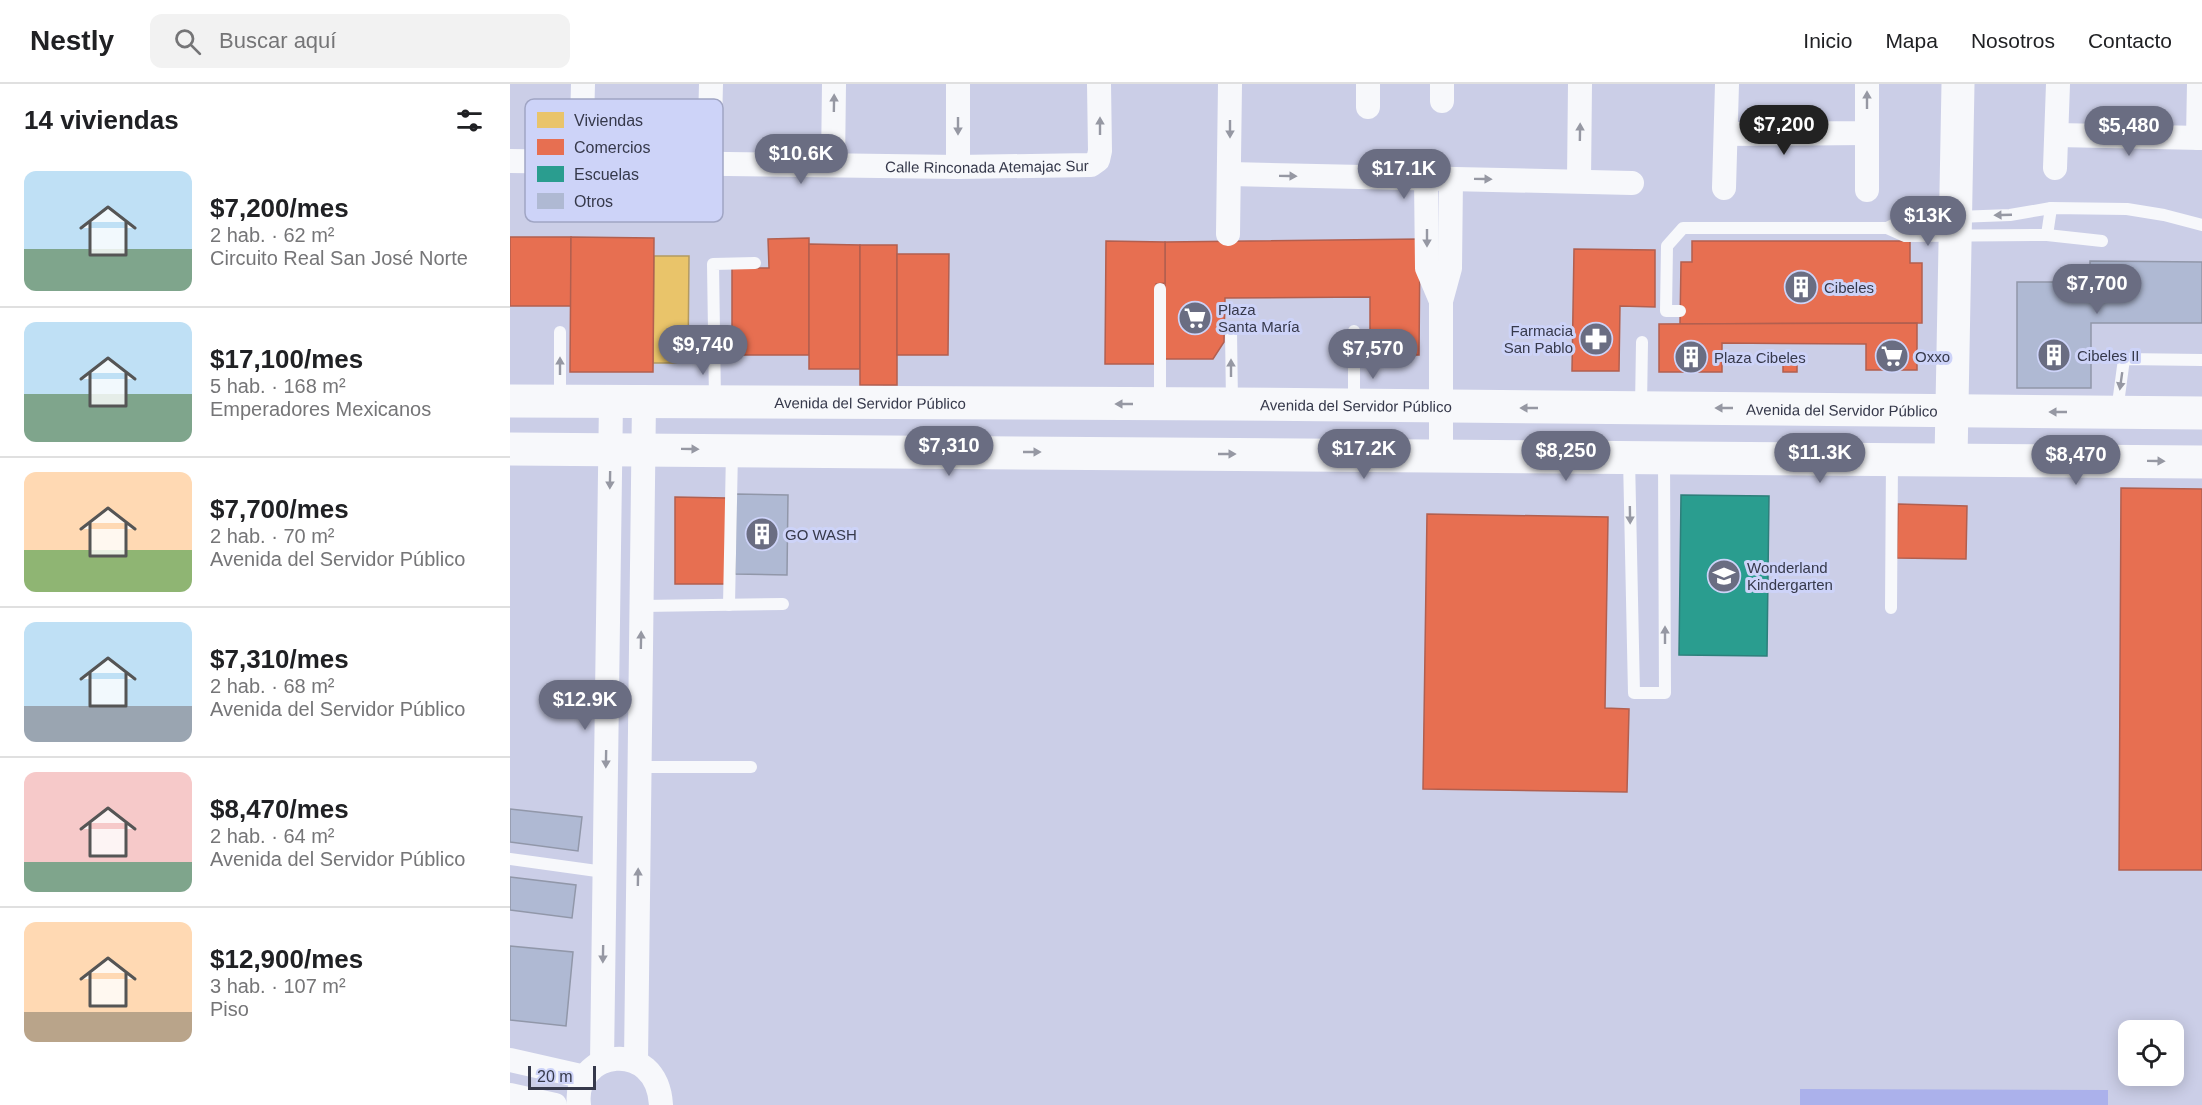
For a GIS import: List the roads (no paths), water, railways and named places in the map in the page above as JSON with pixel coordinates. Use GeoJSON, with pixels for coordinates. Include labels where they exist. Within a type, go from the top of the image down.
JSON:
{"type":"FeatureCollection","features":[{"type":"Feature","properties":{"kind":"street"},"geometry":{"type":"LineString","coordinates":[[583,84],[583,99]]}},
{"type":"Feature","properties":{"kind":"street"},"geometry":{"type":"LineString","coordinates":[[711,84],[711,99]]}},
{"type":"Feature","properties":{"kind":"street"},"geometry":{"type":"LineString","coordinates":[[833,165],[834,84]]}},
{"type":"Feature","properties":{"kind":"street"},"geometry":{"type":"LineString","coordinates":[[958,84],[958,167]]}},
{"type":"Feature","properties":{"kind":"street","name":"Calle Rinconada Atemajac Sur"},"geometry":{"type":"LineString","coordinates":[[723,163],[958,167],[1091,165],[1098,160],[1100,151],[1099,84]]}},
{"type":"Feature","properties":{"kind":"street"},"geometry":{"type":"LineString","coordinates":[[1228,234],[1230,84]]}},
{"type":"Feature","properties":{"kind":"street"},"geometry":{"type":"LineString","coordinates":[[1579,181],[1580,84]]}},
{"type":"Feature","properties":{"kind":"street"},"geometry":{"type":"LineString","coordinates":[[1724,188],[1727,84]]}},
{"type":"Feature","properties":{"kind":"street"},"geometry":{"type":"LineString","coordinates":[[1867,84],[1867,190]]}},
{"type":"Feature","properties":{"kind":"street"},"geometry":{"type":"LineString","coordinates":[[1951,459],[1950,411],[1958,84]]}},
{"type":"Feature","properties":{"kind":"street"},"geometry":{"type":"LineString","coordinates":[[2055,168],[2058,84]]}},
{"type":"Feature","properties":{"kind":"street"},"geometry":{"type":"LineString","coordinates":[[2057,135],[2200,138],[2199,84]]}},
{"type":"Feature","properties":{"kind":"street"},"geometry":{"type":"LineString","coordinates":[[1726,134],[1867,133]]}},
{"type":"Feature","properties":{"kind":"street","name":"Calle Rinconada Atemajac Sur"},"geometry":{"type":"LineString","coordinates":[[510,161],[525,161]]}},
{"type":"Feature","properties":{"kind":"street"},"geometry":{"type":"LineString","coordinates":[[1230,174],[1632,183]]}},
{"type":"Feature","properties":{"kind":"street"},"geometry":{"type":"LineString","coordinates":[[1426,179],[1427,268],[1441,301]]}},
{"type":"Feature","properties":{"kind":"street"},"geometry":{"type":"LineString","coordinates":[[1441,455],[1441,301],[1450,268],[1451,179]]}},
{"type":"Feature","properties":{"kind":"street"},"geometry":{"type":"LineString","coordinates":[[593,1070],[604,872],[611,400]]}},
{"type":"Feature","properties":{"kind":"street","name":"Avenida del Servidor Público"},"geometry":{"type":"LineString","coordinates":[[510,401],[1232,404],[1441,408],[2202,413]]}},
{"type":"Feature","properties":{"kind":"street"},"geometry":{"type":"LineString","coordinates":[[636,1061],[644,401]]}},
{"type":"Feature","properties":{"kind":"street"},"geometry":{"type":"LineString","coordinates":[[510,449],[2202,462]]}},
{"type":"Feature","properties":{"kind":"street"},"geometry":{"type":"LineString","coordinates":[[579,1105],[580,1087],[593,1070],[619,1058],[636,1061],[651,1072],[660,1089],[661,1105]]}},
{"type":"Feature","properties":{"kind":"street"},"geometry":{"type":"LineString","coordinates":[[510,1060],[593,1070]]}},
{"type":"Feature","properties":{"kind":"street"},"geometry":{"type":"LineString","coordinates":[[510,1095],[555,1105]]}},
{"type":"Feature","properties":{"kind":"lane"},"geometry":{"type":"LineString","coordinates":[[2048,235],[2051,208]]}},
{"type":"Feature","properties":{"kind":"lane"},"geometry":{"type":"LineString","coordinates":[[1680,311],[1666,311],[1667,246],[1683,228],[1887,228],[1905,236],[2051,208],[2127,209],[2164,215],[2202,225]]}},
{"type":"Feature","properties":{"kind":"lane"},"geometry":{"type":"LineString","coordinates":[[1887,228],[1904,219],[2102,242]]}},
{"type":"Feature","properties":{"kind":"lane"},"geometry":{"type":"LineString","coordinates":[[716,401],[713,264],[755,263]]}},
{"type":"Feature","properties":{"kind":"lane"},"geometry":{"type":"LineString","coordinates":[[1160,290],[1160,404]]}},
{"type":"Feature","properties":{"kind":"lane"},"geometry":{"type":"LineString","coordinates":[[1354,330],[1354,405]]}},
{"type":"Feature","properties":{"kind":"lane"},"geometry":{"type":"LineString","coordinates":[[1231,331],[1232,404]]}},
{"type":"Feature","properties":{"kind":"lane"},"geometry":{"type":"LineString","coordinates":[[560,332],[560,400]]}},
{"type":"Feature","properties":{"kind":"lane"},"geometry":{"type":"LineString","coordinates":[[1641,408],[1642,342]]}},
{"type":"Feature","properties":{"kind":"lane"},"geometry":{"type":"LineString","coordinates":[[2116,412],[2124,359],[2202,360]]}},
{"type":"Feature","properties":{"kind":"lane"},"geometry":{"type":"LineString","coordinates":[[729,605],[732,450]]}},
{"type":"Feature","properties":{"kind":"lane"},"geometry":{"type":"LineString","coordinates":[[1629,457],[1634,693],[1665,693],[1664,457]]}},
{"type":"Feature","properties":{"kind":"lane"},"geometry":{"type":"LineString","coordinates":[[1891,608],[1892,459]]}},
{"type":"Feature","properties":{"kind":"lane"},"geometry":{"type":"LineString","coordinates":[[642,606],[783,604]]}},
{"type":"Feature","properties":{"kind":"lane"},"geometry":{"type":"LineString","coordinates":[[640,767],[751,767]]}},
{"type":"Feature","properties":{"kind":"lane"},"geometry":{"type":"LineString","coordinates":[[510,859],[604,872]]}},
{"type":"Feature","properties":{"kind":"place","name":"Cibeles"},"geometry":{"type":"Point","coordinates":[1801,287]}},
{"type":"Feature","properties":{"kind":"place","name":"Plaza Santa María"},"geometry":{"type":"Point","coordinates":[1195,318]}},
{"type":"Feature","properties":{"kind":"place","name":"Farmacia San Pablo"},"geometry":{"type":"Point","coordinates":[1596,339]}},
{"type":"Feature","properties":{"kind":"place","name":"Cibeles II"},"geometry":{"type":"Point","coordinates":[2054,355]}},
{"type":"Feature","properties":{"kind":"place","name":"Oxxo"},"geometry":{"type":"Point","coordinates":[1892,356]}},
{"type":"Feature","properties":{"kind":"place","name":"Plaza Cibeles"},"geometry":{"type":"Point","coordinates":[1691,357]}},
{"type":"Feature","properties":{"kind":"place","name":"GO WASH"},"geometry":{"type":"Point","coordinates":[762,534]}},
{"type":"Feature","properties":{"kind":"place","name":"Wonderland Kindergarten"},"geometry":{"type":"Point","coordinates":[1724,576]}}]}
